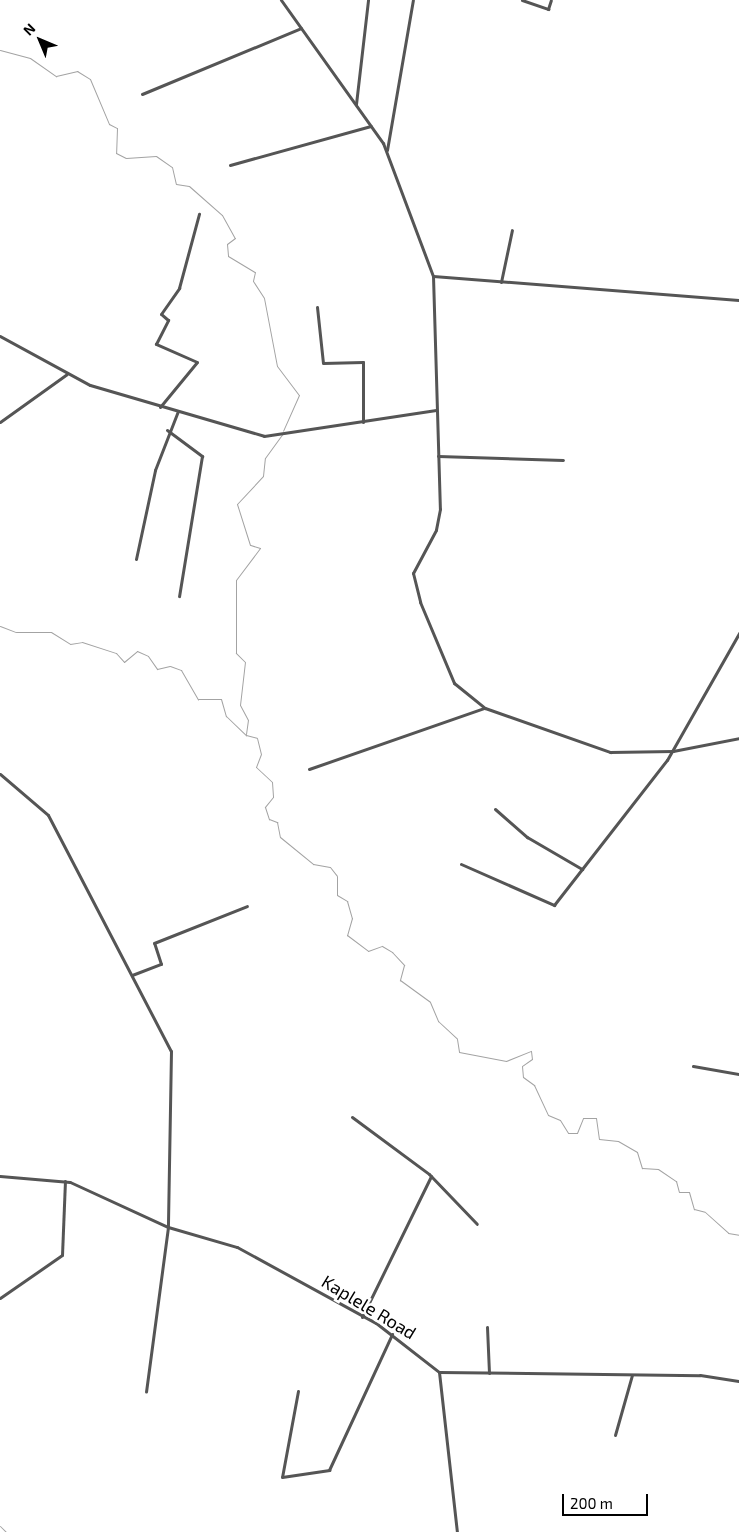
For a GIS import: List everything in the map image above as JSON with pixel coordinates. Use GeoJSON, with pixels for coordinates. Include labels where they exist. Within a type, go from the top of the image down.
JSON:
{"type":"FeatureCollection","features":[{"type":"Feature","properties":{"kind":"street"},"geometry":{"type":"LineString","coordinates":[[281,0],[387,151],[434,276],[439,518],[432,538],[414,566],[415,589],[454,684],[485,708],[610,752],[673,751],[739,738]]}},
{"type":"Feature","properties":{"kind":"street"},"geometry":{"type":"LineString","coordinates":[[356,105],[368,0]]}},
{"type":"Feature","properties":{"kind":"street"},"geometry":{"type":"LineString","coordinates":[[387,151],[413,0]]}},
{"type":"Feature","properties":{"kind":"street"},"geometry":{"type":"LineString","coordinates":[[522,0],[548,10],[551,0]]}},
{"type":"Feature","properties":{"kind":"street"},"geometry":{"type":"LineString","coordinates":[[142,94],[301,28]]}},
{"type":"Feature","properties":{"kind":"street"},"geometry":{"type":"LineString","coordinates":[[230,165],[371,126]]}},
{"type":"Feature","properties":{"kind":"street"},"geometry":{"type":"LineString","coordinates":[[160,407],[198,362],[156,344],[168,320],[161,314],[179,288],[198,214]]}},
{"type":"Feature","properties":{"kind":"street"},"geometry":{"type":"LineString","coordinates":[[501,282],[512,230]]}},
{"type":"Feature","properties":{"kind":"street"},"geometry":{"type":"LineString","coordinates":[[434,276],[739,300]]}},
{"type":"Feature","properties":{"kind":"street"},"geometry":{"type":"LineString","coordinates":[[316,308],[323,363],[364,362],[363,422]]}},
{"type":"Feature","properties":{"kind":"street"},"geometry":{"type":"LineString","coordinates":[[0,336],[67,374],[160,407],[274,437],[436,410]]}},
{"type":"Feature","properties":{"kind":"street"},"geometry":{"type":"LineString","coordinates":[[0,422],[67,374]]}},
{"type":"Feature","properties":{"kind":"street"},"geometry":{"type":"LineString","coordinates":[[136,559],[167,430],[178,411]]}},
{"type":"Feature","properties":{"kind":"street"},"geometry":{"type":"LineString","coordinates":[[167,430],[202,456],[179,596]]}},
{"type":"Feature","properties":{"kind":"street"},"geometry":{"type":"LineString","coordinates":[[438,456],[563,460]]}},
{"type":"Feature","properties":{"kind":"street"},"geometry":{"type":"LineString","coordinates":[[462,864],[551,906],[673,751],[739,633]]}},
{"type":"Feature","properties":{"kind":"street"},"geometry":{"type":"LineString","coordinates":[[309,769],[485,708]]}},
{"type":"Feature","properties":{"kind":"street"},"geometry":{"type":"LineString","coordinates":[[0,774],[46,813],[171,1051],[168,1227],[146,1392]]}},
{"type":"Feature","properties":{"kind":"street"},"geometry":{"type":"LineString","coordinates":[[495,809],[527,836],[582,869]]}},
{"type":"Feature","properties":{"kind":"street"},"geometry":{"type":"LineString","coordinates":[[132,975],[161,964],[153,943],[247,906]]}},
{"type":"Feature","properties":{"kind":"street"},"geometry":{"type":"LineString","coordinates":[[693,1066],[739,1074]]}},
{"type":"Feature","properties":{"kind":"street"},"geometry":{"type":"LineString","coordinates":[[352,1117],[431,1176],[477,1224]]}},
{"type":"Feature","properties":{"kind":"street","name":"Kaplele Road"},"geometry":{"type":"LineString","coordinates":[[0,1176],[65,1181],[168,1227],[238,1247],[392,1334],[439,1372]]}},
{"type":"Feature","properties":{"kind":"street"},"geometry":{"type":"LineString","coordinates":[[362,1317],[431,1176]]}},
{"type":"Feature","properties":{"kind":"street"},"geometry":{"type":"LineString","coordinates":[[0,1298],[62,1255],[65,1181]]}},
{"type":"Feature","properties":{"kind":"street"},"geometry":{"type":"LineString","coordinates":[[487,1326],[489,1373]]}},
{"type":"Feature","properties":{"kind":"street"},"geometry":{"type":"LineString","coordinates":[[298,1391],[282,1478],[329,1470],[392,1334]]}},
{"type":"Feature","properties":{"kind":"street"},"geometry":{"type":"LineString","coordinates":[[458,1532],[439,1372],[700,1375],[739,1381]]}},
{"type":"Feature","properties":{"kind":"street"},"geometry":{"type":"LineString","coordinates":[[615,1435],[632,1375]]}},
{"type":"Feature","properties":{"kind":"waterway"},"geometry":{"type":"LineString","coordinates":[[0,50],[30,58],[56,76],[77,71],[90,79],[109,124],[117,128],[116,153],[126,158],[156,156],[172,167],[176,184],[189,186],[222,215],[235,238],[227,244],[228,256],[255,272],[253,281],[264,298],[277,366],[299,395],[283,431]]}},
{"type":"Feature","properties":{"kind":"waterway"},"geometry":{"type":"LineString","coordinates":[[246,734],[248,720],[240,705],[245,662],[236,653],[236,580],[260,548],[250,545],[237,504],[263,476],[265,458],[282,435]]}},
{"type":"Feature","properties":{"kind":"waterway"},"geometry":{"type":"LineString","coordinates":[[0,626],[16,632],[51,632],[70,644],[82,642],[116,653],[124,662],[137,651],[148,656],[157,669],[170,666],[181,670],[198,699],[221,699],[226,716],[246,735],[257,738],[261,754],[256,767],[272,782],[273,797],[265,807],[269,819],[277,822],[280,837],[313,864],[330,867],[337,876],[337,895],[347,901],[352,918],[347,935],[368,951],[382,946],[392,952],[404,965],[400,980],[430,1002],[438,1021],[457,1039],[459,1052],[506,1061],[531,1051],[532,1059],[522,1066],[523,1077],[534,1085],[548,1115],[560,1120],[568,1133],[577,1133],[583,1118],[596,1118],[599,1139],[618,1141],[637,1152],[642,1168],[658,1169],[676,1181],[679,1192],[689,1192],[694,1209],[705,1212],[728,1233],[739,1235]]}},
{"type":"Feature","properties":{"kind":"waterway"},"geometry":{"type":"LineString","coordinates":[[0,1526],[6,1532]]}},
{"type":"Feature","properties":{"kind":"waterway"},"geometry":{"type":"LineString","coordinates":[[86,1532],[102,1532]]}},
{"type":"Feature","properties":{"kind":"waterway"},"geometry":{"type":"LineString","coordinates":[[112,1532],[128,1532]]}}]}
